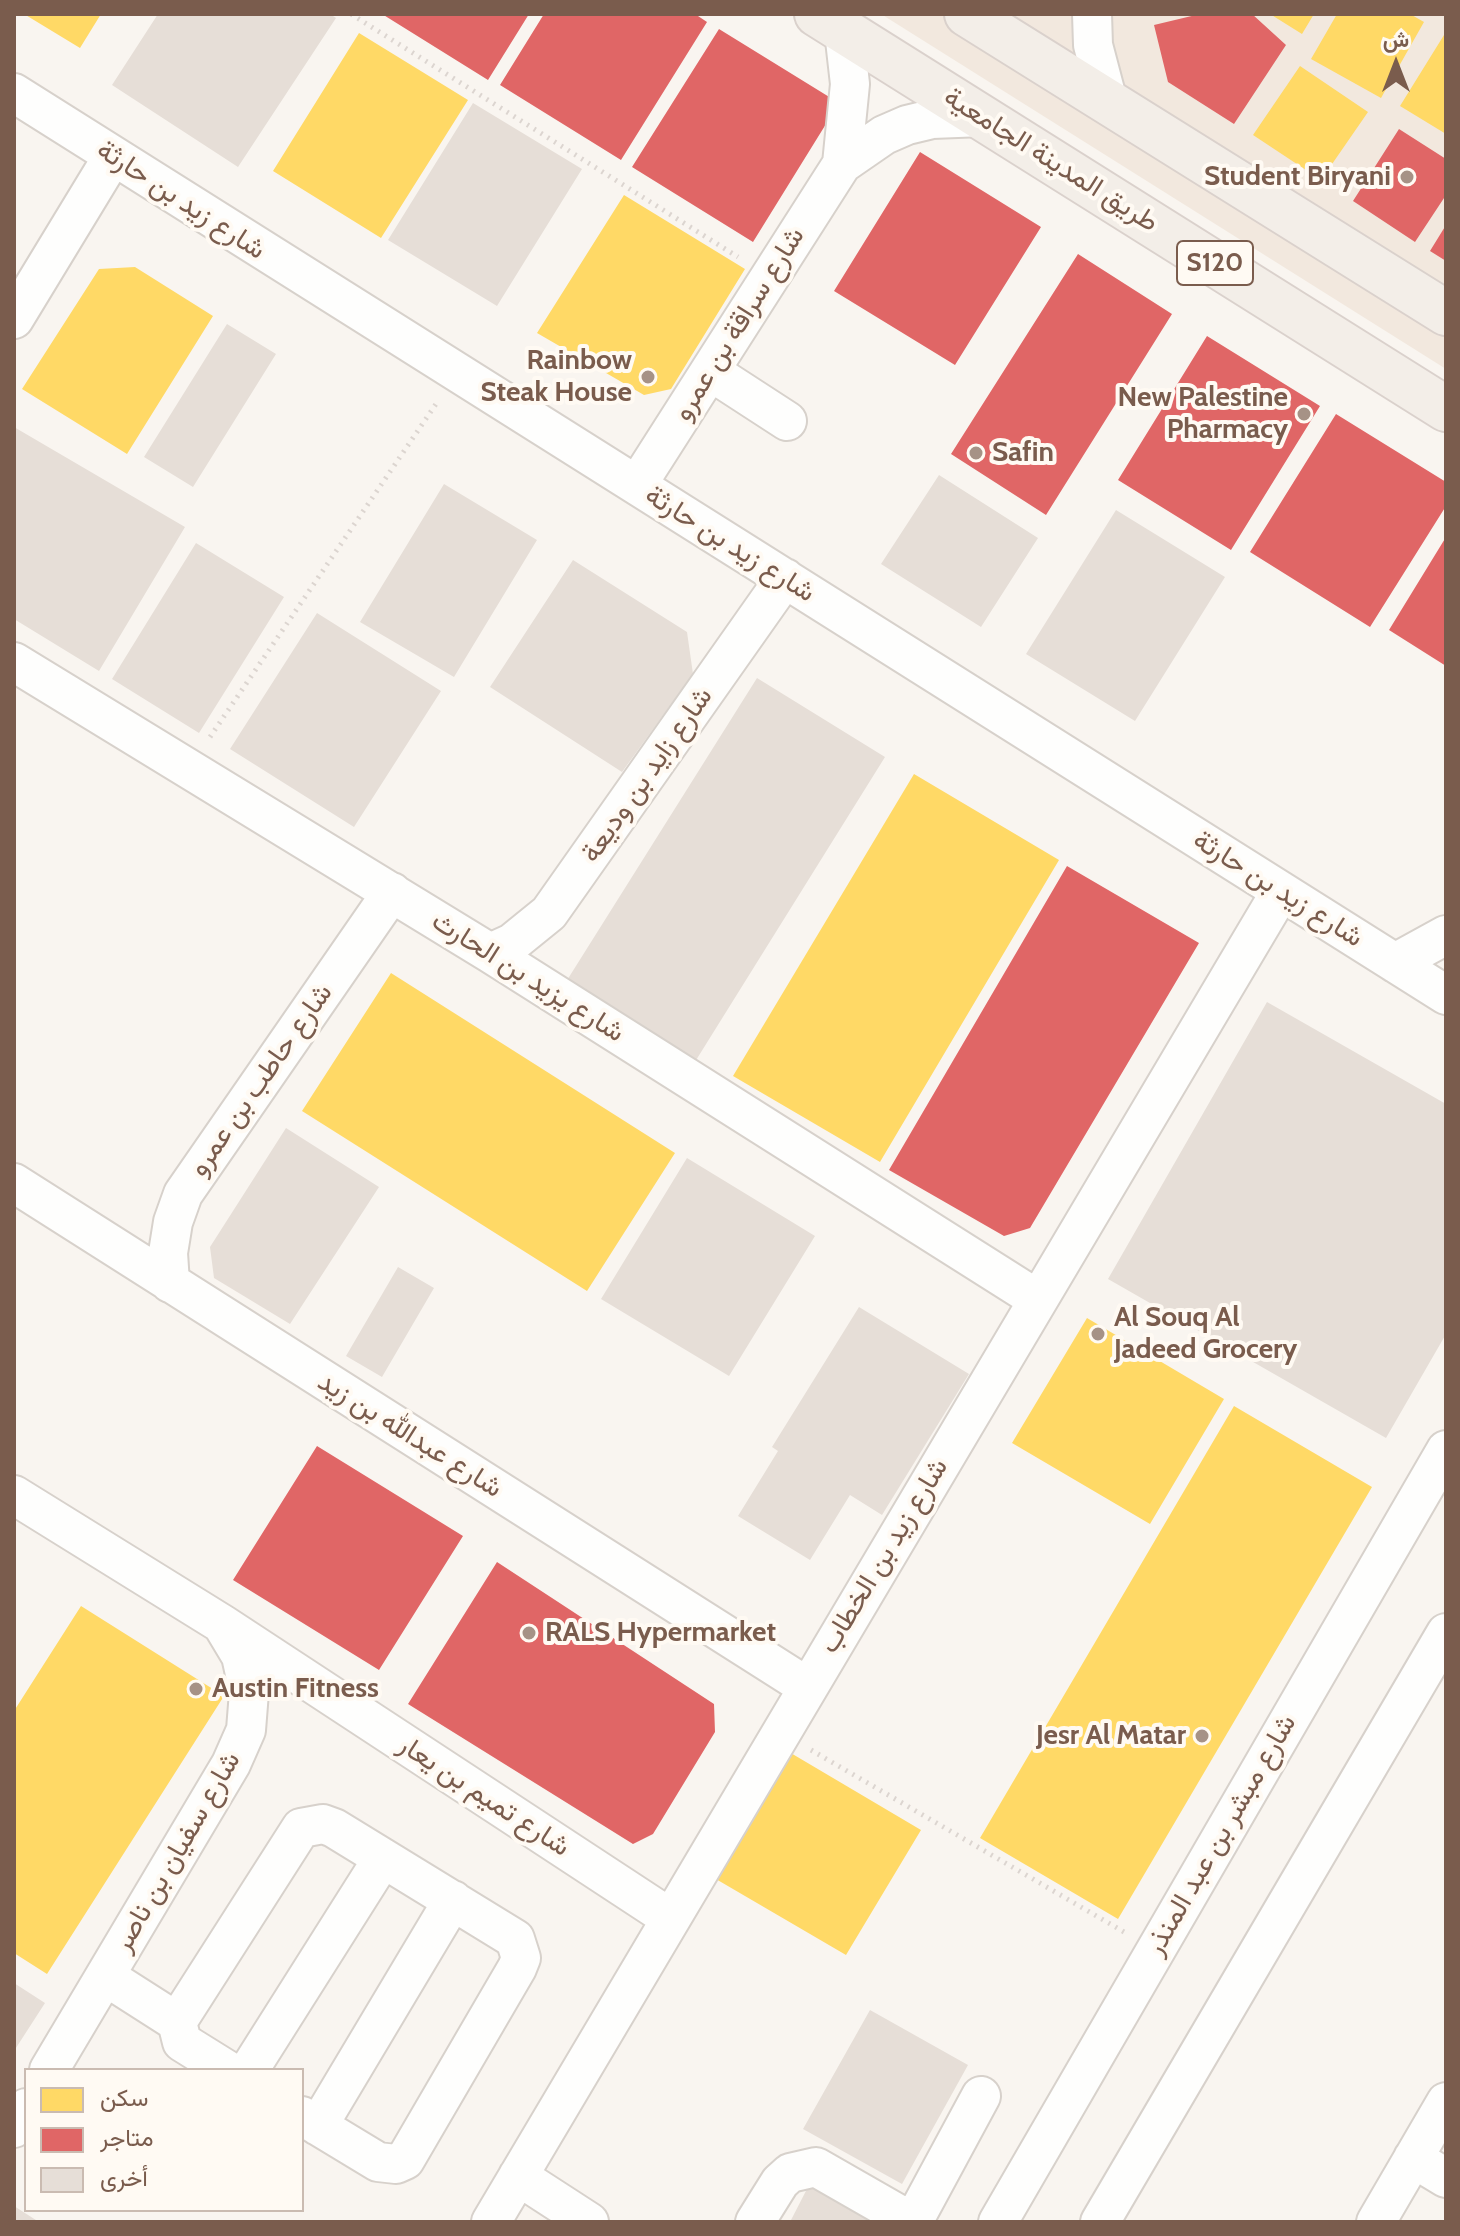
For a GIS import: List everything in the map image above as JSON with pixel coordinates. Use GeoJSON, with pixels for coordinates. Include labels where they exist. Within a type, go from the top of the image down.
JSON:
{"type":"FeatureCollection","features":[{"type":"Feature","properties":{"kind":"main road","name":"S120"},"geometry":{"type":"LineString","coordinates":[[976,15],[1108,102],[1446,313]]}},
{"type":"Feature","properties":{"kind":"main road","name":"طريق المدينة الجامعية"},"geometry":{"type":"LineString","coordinates":[[831,22],[1446,409]]}},
{"type":"Feature","properties":{"kind":"street"},"geometry":{"type":"LineString","coordinates":[[1092,14],[1093,45],[1108,102]]}},
{"type":"Feature","properties":{"kind":"street","name":"شارع سراقة بن عمرو"},"geometry":{"type":"LineString","coordinates":[[831,22],[850,97],[842,164]]}},
{"type":"Feature","properties":{"kind":"street","name":"شارع زيد بن حارثة"},"geometry":{"type":"LineString","coordinates":[[14,93],[1446,995]]}},
{"type":"Feature","properties":{"kind":"street","name":"شارع سراقة بن عمرو"},"geometry":{"type":"LineString","coordinates":[[637,485],[842,164],[873,142],[907,125],[932,119],[983,117]]}},
{"type":"Feature","properties":{"kind":"street"},"geometry":{"type":"LineString","coordinates":[[14,319],[113,156]]}},
{"type":"Feature","properties":{"kind":"street"},"geometry":{"type":"LineString","coordinates":[[710,371],[787,421]]}},
{"type":"Feature","properties":{"kind":"street","name":"شارع زايد بن وديعة"},"geometry":{"type":"LineString","coordinates":[[490,953],[532,929],[563,894],[785,578]]}},
{"type":"Feature","properties":{"kind":"street","name":"شارع يزيد بن الحارث"},"geometry":{"type":"LineString","coordinates":[[14,662],[490,953],[1037,1299]]}},
{"type":"Feature","properties":{"kind":"street","name":"شارع زيد بن الخطاب"},"geometry":{"type":"LineString","coordinates":[[491,2222],[806,1686],[1281,891]]}},
{"type":"Feature","properties":{"kind":"street","name":"شارع حاطب بن عمرو"},"geometry":{"type":"LineString","coordinates":[[170,1283],[170,1238],[183,1194],[392,892]]}},
{"type":"Feature","properties":{"kind":"street"},"geometry":{"type":"LineString","coordinates":[[1395,963],[1446,935]]}},
{"type":"Feature","properties":{"kind":"street","name":"شارع عبدالله بن زيد"},"geometry":{"type":"LineString","coordinates":[[14,1183],[806,1686]]}},
{"type":"Feature","properties":{"kind":"street","name":"شارع مبشر بن عبد المنذر"},"geometry":{"type":"LineString","coordinates":[[998,2222],[1154,1950],[1441,1471]]}},
{"type":"Feature","properties":{"kind":"street","name":"شارع تميم بن يعار"},"geometry":{"type":"LineString","coordinates":[[14,1495],[222,1624],[670,1918]]}},
{"type":"Feature","properties":{"kind":"street","name":"شارع سفيان بن ناصر"},"geometry":{"type":"LineString","coordinates":[[50,2068],[231,1764],[246,1730],[249,1692],[241,1656],[222,1624]]}},
{"type":"Feature","properties":{"kind":"street"},"geometry":{"type":"LineString","coordinates":[[1100,2222],[1446,1633]]}},
{"type":"Feature","properties":{"kind":"street"},"geometry":{"type":"LineString","coordinates":[[177,2022],[301,1828],[323,1824],[383,1858],[453,1900],[515,1939],[521,1958],[411,2153],[396,2164],[378,2162],[310,2121],[453,1900]]}},
{"type":"Feature","properties":{"kind":"street"},"geometry":{"type":"LineString","coordinates":[[250,2068],[383,1858]]}},
{"type":"Feature","properties":{"kind":"street"},"geometry":{"type":"LineString","coordinates":[[105,1976],[177,2022],[182,2042],[224,2068]]}},
{"type":"Feature","properties":{"kind":"street"},"geometry":{"type":"LineString","coordinates":[[755,2222],[780,2182],[790,2173],[816,2167],[913,2222],[981,2096]]}},
{"type":"Feature","properties":{"kind":"street"},"geometry":{"type":"LineString","coordinates":[[1376,2222],[1446,2102]]}},
{"type":"Feature","properties":{"kind":"street"},"geometry":{"type":"LineString","coordinates":[[1413,2158],[1446,2178]]}},
{"type":"Feature","properties":{"kind":"street"},"geometry":{"type":"LineString","coordinates":[[518,2176],[589,2222]]}},
{"type":"Feature","properties":{"kind":"path"},"geometry":{"type":"LineString","coordinates":[[351,14],[769,277]]}},
{"type":"Feature","properties":{"kind":"path"},"geometry":{"type":"LineString","coordinates":[[189,769],[457,374]]}},
{"type":"Feature","properties":{"kind":"path"},"geometry":{"type":"LineString","coordinates":[[780,1731],[1154,1950]]}},
{"type":"Feature","properties":{"kind":"shaded area"},"geometry":{"type":"Polygon","coordinates":[[[881,14],[1446,14],[1446,369],[881,14]]]}},
{"type":"Feature","properties":{"kind":"building: سكن"},"geometry":{"type":"Polygon","coordinates":[[[24,14],[101,14],[80,48],[24,14]]]}},
{"type":"Feature","properties":{"kind":"building: سكن"},"geometry":{"type":"Polygon","coordinates":[[[1270,14],[1314,14],[1302,34],[1270,14]]]}},
{"type":"Feature","properties":{"kind":"building: سكن"},"geometry":{"type":"Polygon","coordinates":[[[1337,14],[1410,14],[1424,22],[1381,98],[1311,59],[1337,14]]]}},
{"type":"Feature","properties":{"kind":"building: سكن"},"geometry":{"type":"Polygon","coordinates":[[[359,33],[468,100],[381,238],[273,171],[359,33]]]}},
{"type":"Feature","properties":{"kind":"building: سكن"},"geometry":{"type":"Polygon","coordinates":[[[1444,35],[1446,37],[1446,134],[1400,106],[1444,35]]]}},
{"type":"Feature","properties":{"kind":"building: سكن"},"geometry":{"type":"Polygon","coordinates":[[[1300,66],[1368,112],[1321,180],[1253,135],[1300,66]]]}},
{"type":"Feature","properties":{"kind":"building: سكن"},"geometry":{"type":"Polygon","coordinates":[[[624,195],[745,269],[671,389],[644,395],[537,333],[624,195]]]}},
{"type":"Feature","properties":{"kind":"building: سكن"},"geometry":{"type":"Polygon","coordinates":[[[135,267],[213,316],[127,454],[22,389],[99,269],[135,267]]]}},
{"type":"Feature","properties":{"kind":"building: سكن"},"geometry":{"type":"Polygon","coordinates":[[[914,774],[1059,860],[880,1162],[733,1076],[914,774]]]}},
{"type":"Feature","properties":{"kind":"building: سكن"},"geometry":{"type":"Polygon","coordinates":[[[391,973],[675,1153],[587,1291],[302,1111],[391,973]]]}},
{"type":"Feature","properties":{"kind":"building: سكن"},"geometry":{"type":"Polygon","coordinates":[[[1087,1318],[1224,1399],[1150,1524],[1012,1443],[1087,1318]]]}},
{"type":"Feature","properties":{"kind":"building: سكن"},"geometry":{"type":"Polygon","coordinates":[[[1234,1406],[1372,1487],[1118,1919],[980,1838],[1234,1406]]]}},
{"type":"Feature","properties":{"kind":"building: سكن"},"geometry":{"type":"Polygon","coordinates":[[[81,1606],[224,1696],[47,1974],[14,1953],[14,1711],[81,1606]]]}},
{"type":"Feature","properties":{"kind":"building: سكن"},"geometry":{"type":"Polygon","coordinates":[[[784,1749],[921,1830],[846,1955],[709,1875],[784,1749]]]}},
{"type":"Feature","properties":{"kind":"building: متاجر"},"geometry":{"type":"Polygon","coordinates":[[[382,14],[529,14],[488,80],[382,14]]]}},
{"type":"Feature","properties":{"kind":"building: متاجر"},"geometry":{"type":"Polygon","coordinates":[[[544,14],[695,14],[707,22],[621,160],[500,85],[544,14]]]}},
{"type":"Feature","properties":{"kind":"building: متاجر"},"geometry":{"type":"Polygon","coordinates":[[[1200,14],[1252,14],[1286,45],[1234,124],[1168,82],[1154,25],[1200,14]]]}},
{"type":"Feature","properties":{"kind":"building: متاجر"},"geometry":{"type":"Polygon","coordinates":[[[719,29],[839,103],[753,242],[632,167],[719,29]]]}},
{"type":"Feature","properties":{"kind":"building: متاجر","name":"Student Biryani"},"geometry":{"type":"Polygon","coordinates":[[[1399,129],[1446,159],[1446,195],[1415,242],[1353,201],[1399,129]]]}},
{"type":"Feature","properties":{"kind":"building: متاجر"},"geometry":{"type":"Polygon","coordinates":[[[920,152],[1041,227],[955,365],[834,291],[920,152]]]}},
{"type":"Feature","properties":{"kind":"building: متاجر"},"geometry":{"type":"Polygon","coordinates":[[[1446,225],[1446,261],[1430,251],[1446,225]]]}},
{"type":"Feature","properties":{"kind":"building: متاجر"},"geometry":{"type":"Polygon","coordinates":[[[1078,254],[1172,314],[1046,515],[951,454],[1078,254]]]}},
{"type":"Feature","properties":{"kind":"building: متاجر"},"geometry":{"type":"Polygon","coordinates":[[[1207,336],[1320,406],[1231,550],[1118,480],[1207,336]]]}},
{"type":"Feature","properties":{"kind":"building: متاجر"},"geometry":{"type":"Polygon","coordinates":[[[1336,414],[1446,482],[1446,506],[1370,627],[1250,552],[1336,414]]]}},
{"type":"Feature","properties":{"kind":"building: متاجر"},"geometry":{"type":"Polygon","coordinates":[[[1446,537],[1446,666],[1389,630],[1446,537]]]}},
{"type":"Feature","properties":{"kind":"building: متاجر"},"geometry":{"type":"Polygon","coordinates":[[[1067,866],[1199,943],[1030,1228],[1004,1236],[889,1170],[1067,866]]]}},
{"type":"Feature","properties":{"kind":"building: متاجر"},"geometry":{"type":"Polygon","coordinates":[[[317,1446],[463,1536],[379,1670],[233,1580],[317,1446]]]}},
{"type":"Feature","properties":{"kind":"building: متاجر","name":"RALS Hypermarket"},"geometry":{"type":"Polygon","coordinates":[[[497,1562],[714,1704],[715,1732],[653,1834],[633,1844],[408,1704],[497,1562]]]}},
{"type":"Feature","properties":{"kind":"building: أخرى"},"geometry":{"type":"Polygon","coordinates":[[[158,14],[330,14],[336,18],[238,167],[112,85],[158,14]]]}},
{"type":"Feature","properties":{"kind":"building: أخرى"},"geometry":{"type":"Polygon","coordinates":[[[473,103],[582,169],[497,306],[388,240],[473,103]]]}},
{"type":"Feature","properties":{"kind":"building: أخرى"},"geometry":{"type":"Polygon","coordinates":[[[227,324],[276,354],[193,487],[144,457],[227,324]]]}},
{"type":"Feature","properties":{"kind":"building: أخرى"},"geometry":{"type":"Polygon","coordinates":[[[14,427],[185,527],[99,671],[14,619],[14,427]]]}},
{"type":"Feature","properties":{"kind":"building: أخرى"},"geometry":{"type":"Polygon","coordinates":[[[939,475],[1038,538],[981,627],[881,564],[939,475]]]}},
{"type":"Feature","properties":{"kind":"building: أخرى"},"geometry":{"type":"Polygon","coordinates":[[[444,484],[537,540],[454,677],[360,622],[444,484]]]}},
{"type":"Feature","properties":{"kind":"building: أخرى"},"geometry":{"type":"Polygon","coordinates":[[[1116,510],[1225,577],[1135,721],[1026,654],[1116,510]]]}},
{"type":"Feature","properties":{"kind":"building: أخرى"},"geometry":{"type":"Polygon","coordinates":[[[196,543],[284,597],[199,733],[112,679],[196,543]]]}},
{"type":"Feature","properties":{"kind":"building: أخرى"},"geometry":{"type":"Polygon","coordinates":[[[573,560],[687,632],[693,674],[622,772],[490,687],[573,560]]]}},
{"type":"Feature","properties":{"kind":"building: أخرى"},"geometry":{"type":"Polygon","coordinates":[[[317,613],[441,691],[354,827],[230,749],[317,613]]]}},
{"type":"Feature","properties":{"kind":"building: أخرى"},"geometry":{"type":"Polygon","coordinates":[[[757,678],[885,757],[693,1065],[564,985],[757,678]]]}},
{"type":"Feature","properties":{"kind":"building: أخرى"},"geometry":{"type":"Polygon","coordinates":[[[1267,1002],[1446,1104],[1446,1334],[1386,1438],[1108,1279],[1267,1002]]]}},
{"type":"Feature","properties":{"kind":"building: أخرى"},"geometry":{"type":"Polygon","coordinates":[[[286,1128],[379,1187],[290,1324],[214,1278],[210,1247],[286,1128]]]}},
{"type":"Feature","properties":{"kind":"building: أخرى"},"geometry":{"type":"Polygon","coordinates":[[[687,1158],[815,1236],[729,1376],[601,1299],[687,1158]]]}},
{"type":"Feature","properties":{"kind":"building: أخرى"},"geometry":{"type":"Polygon","coordinates":[[[398,1267],[434,1288],[382,1377],[346,1356],[398,1267]]]}},
{"type":"Feature","properties":{"kind":"building: أخرى"},"geometry":{"type":"Polygon","coordinates":[[[859,1307],[969,1374],[882,1515],[850,1495],[810,1560],[738,1516],[778,1451],[772,1447],[859,1307]]]}},
{"type":"Feature","properties":{"kind":"building: أخرى"},"geometry":{"type":"Polygon","coordinates":[[[14,1983],[45,2003],[14,2051],[14,1983]]]}},
{"type":"Feature","properties":{"kind":"building: أخرى"},"geometry":{"type":"Polygon","coordinates":[[[870,2010],[968,2065],[902,2184],[803,2129],[870,2010]]]}},
{"type":"Feature","properties":{"kind":"building: أخرى"},"geometry":{"type":"Polygon","coordinates":[[[809,2185],[879,2222],[790,2222],[809,2185]]]}},
{"type":"Feature","properties":{"kind":"building: أخرى"},"geometry":{"type":"Polygon","coordinates":[[[14,2206],[39,2222],[14,2222],[14,2206]]]}},
{"type":"Feature","properties":{"kind":"place","name":"Student Biryani"},"geometry":{"type":"Point","coordinates":[1407,177]}},
{"type":"Feature","properties":{"kind":"place","name":"Rainbow Steak House"},"geometry":{"type":"Point","coordinates":[648,377]}},
{"type":"Feature","properties":{"kind":"place","name":"New Palestine Pharmacy"},"geometry":{"type":"Point","coordinates":[1304,414]}},
{"type":"Feature","properties":{"kind":"place","name":"Safin"},"geometry":{"type":"Point","coordinates":[976,453]}},
{"type":"Feature","properties":{"kind":"place","name":"Al Souq Al Jadeed Grocery"},"geometry":{"type":"Point","coordinates":[1098,1334]}},
{"type":"Feature","properties":{"kind":"place","name":"RALS Hypermarket"},"geometry":{"type":"Point","coordinates":[529,1633]}},
{"type":"Feature","properties":{"kind":"place","name":"Austin Fitness"},"geometry":{"type":"Point","coordinates":[196,1689]}},
{"type":"Feature","properties":{"kind":"place","name":"Jesr Al Matar"},"geometry":{"type":"Point","coordinates":[1202,1736]}}]}
